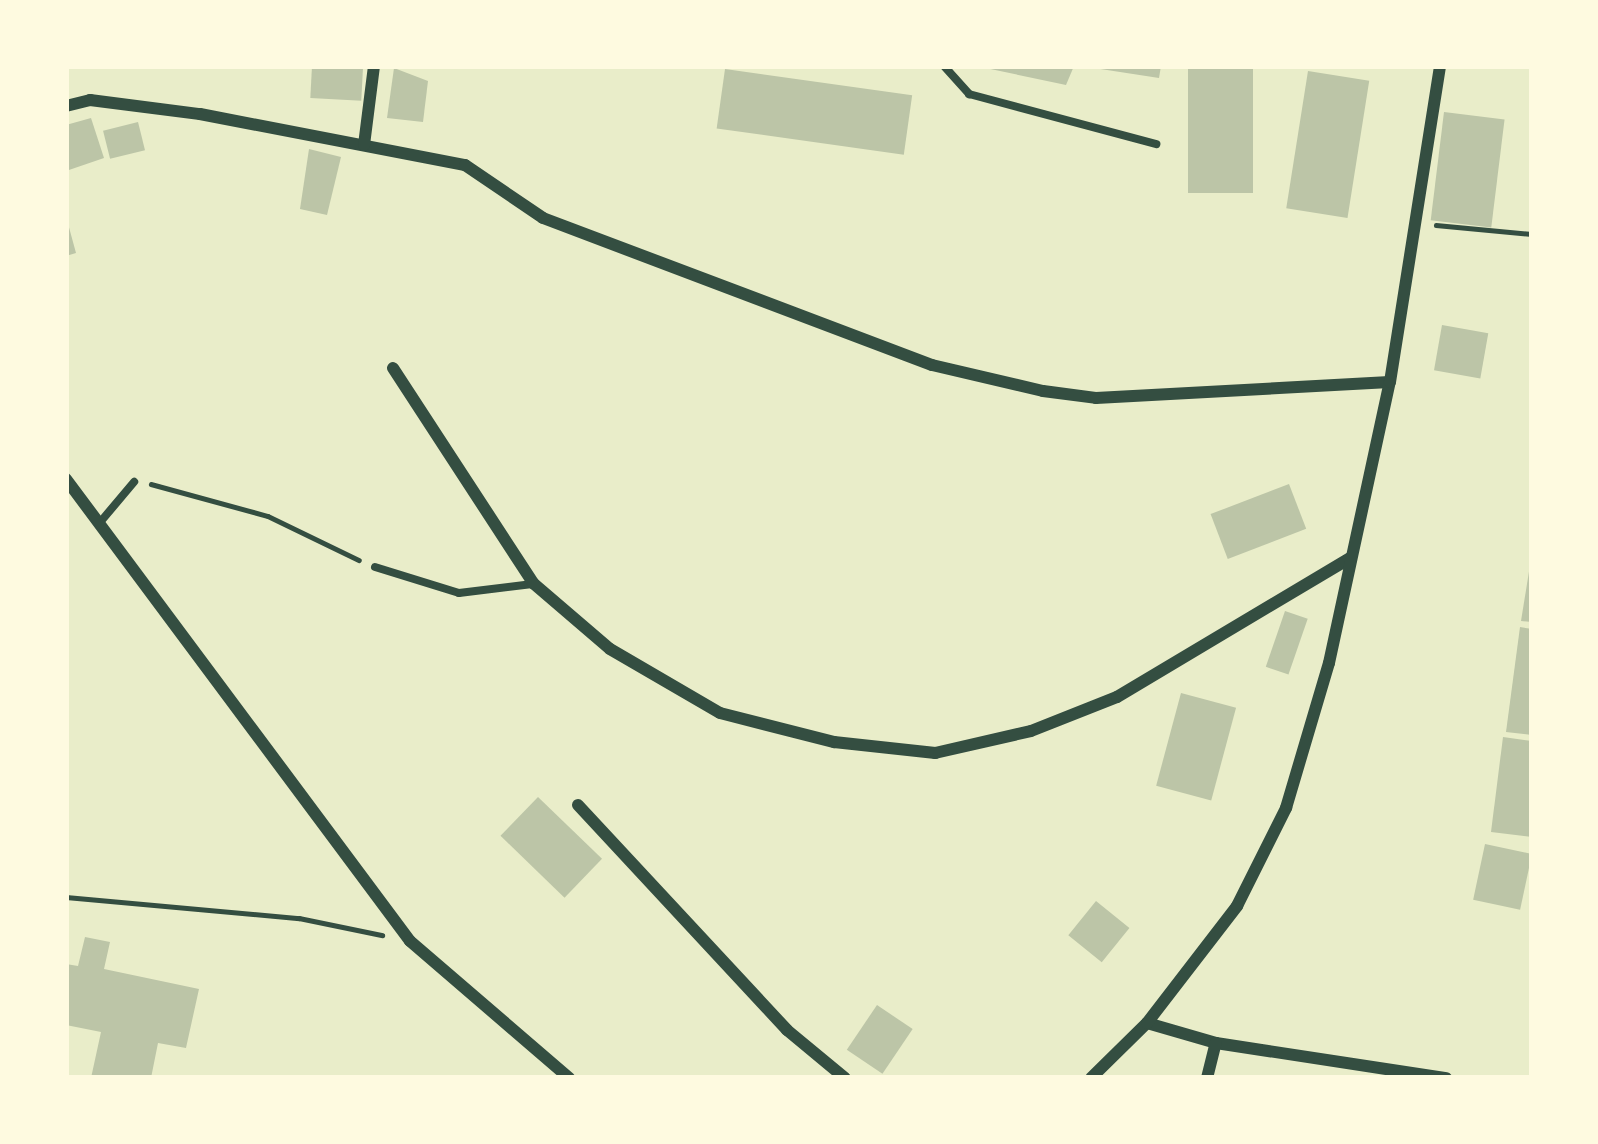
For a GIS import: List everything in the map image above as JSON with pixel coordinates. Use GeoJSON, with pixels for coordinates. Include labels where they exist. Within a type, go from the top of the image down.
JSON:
{"type":"FeatureCollection","features":[{"type":"Feature","properties":{"kind":"street"},"geometry":{"type":"LineString","coordinates":[[364,145],[374,66]]}},
{"type":"Feature","properties":{"kind":"street"},"geometry":{"type":"LineString","coordinates":[[1091,1078],[1148,1023],[1237,906],[1286,808],[1390,382],[1440,66]]}},
{"type":"Feature","properties":{"kind":"street"},"geometry":{"type":"LineString","coordinates":[[66,106],[90,100],[200,114],[465,165],[543,218],[932,365],[1043,391],[1096,398],[1390,382]]}},
{"type":"Feature","properties":{"kind":"street"},"geometry":{"type":"LineString","coordinates":[[393,368],[533,583],[610,649],[720,713],[834,742],[935,752],[1031,731],[1117,697],[1350,558]]}},
{"type":"Feature","properties":{"kind":"street"},"geometry":{"type":"LineString","coordinates":[[66,479],[102,520],[410,941],[569,1078]]}},
{"type":"Feature","properties":{"kind":"street"},"geometry":{"type":"LineString","coordinates":[[578,805],[787,1030],[845,1078]]}},
{"type":"Feature","properties":{"kind":"street"},"geometry":{"type":"LineString","coordinates":[[1148,1023],[1216,1043],[1446,1078]]}},
{"type":"Feature","properties":{"kind":"street"},"geometry":{"type":"LineString","coordinates":[[1208,1078],[1216,1043]]}},
{"type":"Feature","properties":{"kind":"lane"},"geometry":{"type":"LineString","coordinates":[[944,66],[969,94],[1156,145]]}},
{"type":"Feature","properties":{"kind":"lane"},"geometry":{"type":"LineString","coordinates":[[102,520],[134,482]]}},
{"type":"Feature","properties":{"kind":"lane"},"geometry":{"type":"LineString","coordinates":[[375,567],[459,593],[533,583]]}},
{"type":"Feature","properties":{"kind":"path"},"geometry":{"type":"LineString","coordinates":[[1414,223],[1532,234]]}},
{"type":"Feature","properties":{"kind":"path"},"geometry":{"type":"LineString","coordinates":[[134,482],[268,516],[375,567]]}},
{"type":"Feature","properties":{"kind":"path"},"geometry":{"type":"LineString","coordinates":[[66,897],[299,918],[410,941]]}},
{"type":"Feature","properties":{"kind":"building"},"geometry":{"type":"Polygon","coordinates":[[[312,66],[363,69],[361,101],[310,98],[312,66]]]}},
{"type":"Feature","properties":{"kind":"building"},"geometry":{"type":"Polygon","coordinates":[[[976,66],[1074,66],[1066,85],[976,66]]]}},
{"type":"Feature","properties":{"kind":"building"},"geometry":{"type":"Polygon","coordinates":[[[1081,66],[1161,66],[1159,78],[1081,66]]]}},
{"type":"Feature","properties":{"kind":"building"},"geometry":{"type":"Polygon","coordinates":[[[1188,66],[1253,66],[1253,193],[1188,193],[1188,66]]]}},
{"type":"Feature","properties":{"kind":"building"},"geometry":{"type":"Polygon","coordinates":[[[394,68],[428,81],[423,122],[387,118],[394,68]]]}},
{"type":"Feature","properties":{"kind":"building"},"geometry":{"type":"Polygon","coordinates":[[[725,69],[912,95],[904,155],[717,128],[725,69]]]}},
{"type":"Feature","properties":{"kind":"building"},"geometry":{"type":"Polygon","coordinates":[[[1308,71],[1369,81],[1347,218],[1286,208],[1308,71]]]}},
{"type":"Feature","properties":{"kind":"building"},"geometry":{"type":"Polygon","coordinates":[[[1444,112],[1505,119],[1491,228],[1431,220],[1444,112]]]}},
{"type":"Feature","properties":{"kind":"building"},"geometry":{"type":"Polygon","coordinates":[[[91,118],[104,158],[66,171],[66,125],[91,118]]]}},
{"type":"Feature","properties":{"kind":"building"},"geometry":{"type":"Polygon","coordinates":[[[138,122],[145,150],[110,159],[103,131],[138,122]]]}},
{"type":"Feature","properties":{"kind":"building"},"geometry":{"type":"Polygon","coordinates":[[[309,149],[341,157],[327,215],[300,209],[309,149]]]}},
{"type":"Feature","properties":{"kind":"building"},"geometry":{"type":"Polygon","coordinates":[[[66,221],[76,253],[66,256],[66,221]]]}},
{"type":"Feature","properties":{"kind":"building"},"geometry":{"type":"Polygon","coordinates":[[[1442,325],[1488,333],[1480,378],[1434,370],[1442,325]]]}},
{"type":"Feature","properties":{"kind":"building"},"geometry":{"type":"Polygon","coordinates":[[[1289,484],[1306,529],[1228,559],[1211,514],[1289,484]]]}},
{"type":"Feature","properties":{"kind":"building"},"geometry":{"type":"Polygon","coordinates":[[[1532,553],[1532,622],[1521,621],[1532,553]]]}},
{"type":"Feature","properties":{"kind":"building"},"geometry":{"type":"Polygon","coordinates":[[[1285,611],[1308,619],[1288,675],[1266,667],[1285,611]]]}},
{"type":"Feature","properties":{"kind":"building"},"geometry":{"type":"Polygon","coordinates":[[[1520,627],[1532,629],[1532,735],[1506,732],[1520,627]]]}},
{"type":"Feature","properties":{"kind":"building"},"geometry":{"type":"Polygon","coordinates":[[[1181,693],[1236,708],[1211,800],[1156,786],[1181,693]]]}},
{"type":"Feature","properties":{"kind":"building"},"geometry":{"type":"Polygon","coordinates":[[[1503,737],[1532,741],[1532,837],[1491,832],[1503,737]]]}},
{"type":"Feature","properties":{"kind":"building"},"geometry":{"type":"Polygon","coordinates":[[[538,797],[602,859],[565,898],[500,836],[538,797]]]}},
{"type":"Feature","properties":{"kind":"building"},"geometry":{"type":"Polygon","coordinates":[[[1485,844],[1532,854],[1520,910],[1473,900],[1485,844]]]}},
{"type":"Feature","properties":{"kind":"building"},"geometry":{"type":"Polygon","coordinates":[[[1096,901],[1129,928],[1102,962],[1068,935],[1096,901]]]}},
{"type":"Feature","properties":{"kind":"building"},"geometry":{"type":"Polygon","coordinates":[[[85,937],[110,942],[104,969],[199,989],[186,1048],[158,1043],[151,1078],[91,1078],[101,1032],[66,1025],[66,964],[78,966],[85,937]]]}},
{"type":"Feature","properties":{"kind":"building"},"geometry":{"type":"Polygon","coordinates":[[[877,1005],[913,1029],[882,1074],[847,1050],[877,1005]]]}}]}
